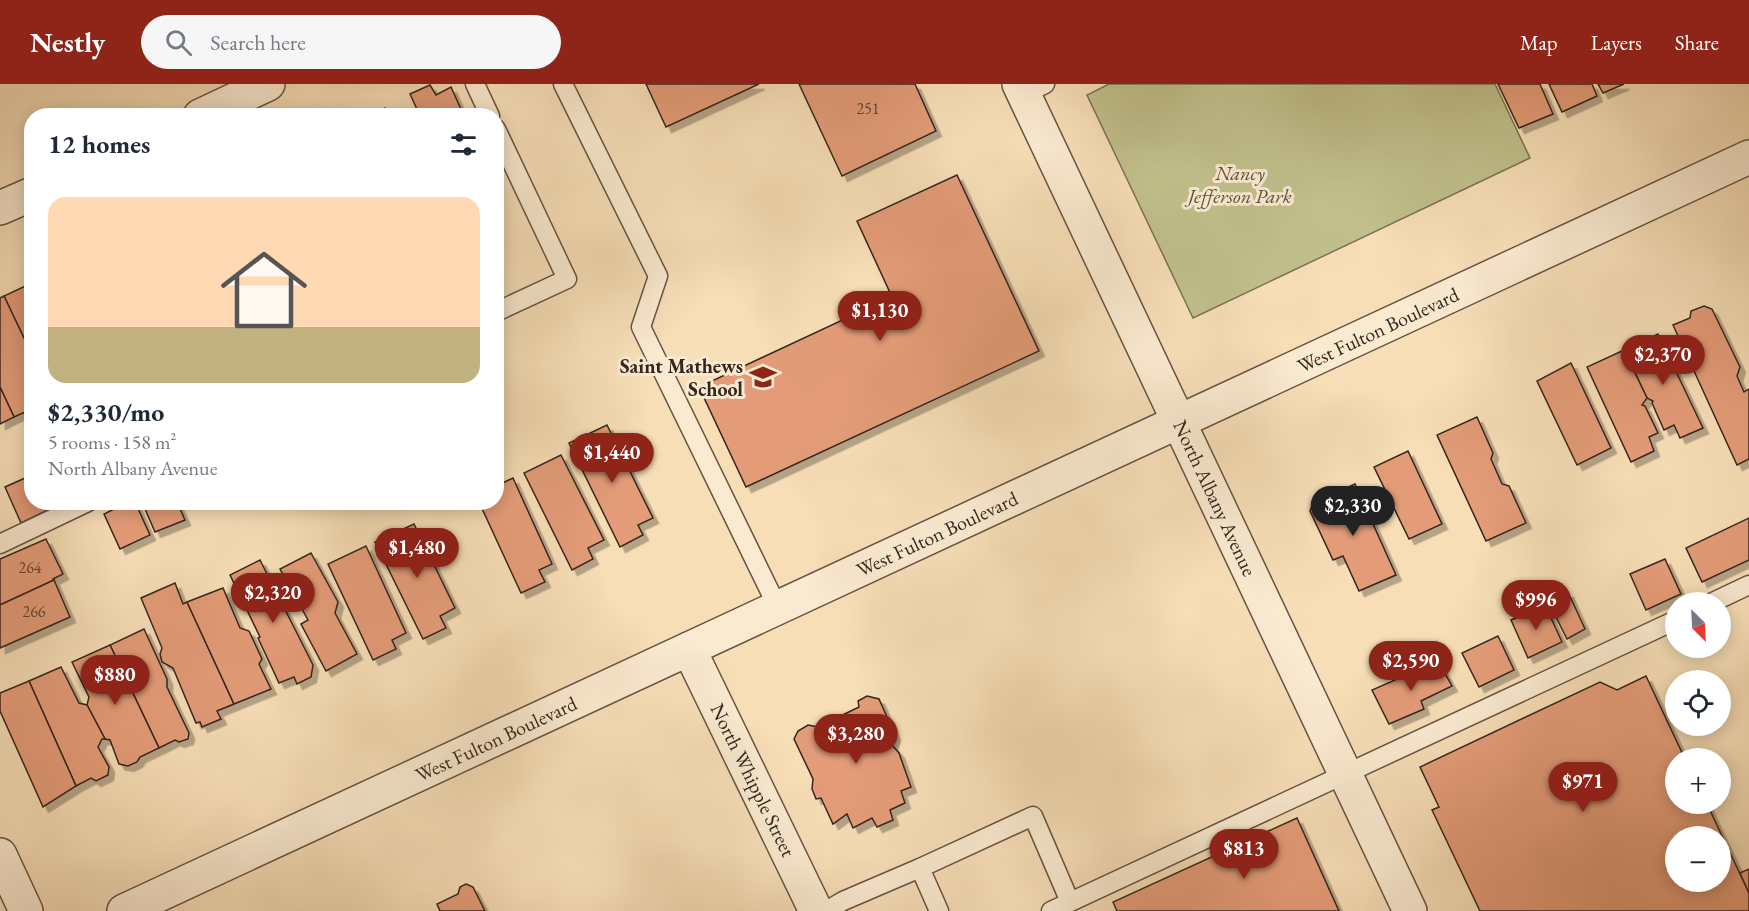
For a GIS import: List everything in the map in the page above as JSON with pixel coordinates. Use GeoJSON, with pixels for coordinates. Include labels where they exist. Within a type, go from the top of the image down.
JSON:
{"type":"FeatureCollection","features":[{"type":"Feature","properties":{"kind":"street"},"geometry":{"type":"LineString","coordinates":[[217,108],[268,84]]}},
{"type":"Feature","properties":{"kind":"street","name":"North Albany Avenue"},"geometry":{"type":"LineString","coordinates":[[1029,87],[1179,422],[1410,911]]}},
{"type":"Feature","properties":{"kind":"street","name":"West Fulton Boulevard"},"geometry":{"type":"LineString","coordinates":[[124,911],[1749,157]]}},
{"type":"Feature","properties":{"kind":"street"},"geometry":{"type":"LineString","coordinates":[[0,208],[24,198]]}},
{"type":"Feature","properties":{"kind":"street","name":"North Whipple Street"},"geometry":{"type":"LineString","coordinates":[[689,649],[816,911]]}},
{"type":"Feature","properties":{"kind":"street"},"geometry":{"type":"LineString","coordinates":[[0,855],[26,911]]}},
{"type":"Feature","properties":{"kind":"lane"},"geometry":{"type":"LineString","coordinates":[[475,84],[486,108]]}},
{"type":"Feature","properties":{"kind":"lane"},"geometry":{"type":"LineString","coordinates":[[564,84],[658,276],[641,327],[778,608]]}},
{"type":"Feature","properties":{"kind":"lane"},"geometry":{"type":"LineString","coordinates":[[504,146],[567,279],[504,308]]}},
{"type":"Feature","properties":{"kind":"lane"},"geometry":{"type":"LineString","coordinates":[[0,544],[71,510]]}},
{"type":"Feature","properties":{"kind":"lane"},"geometry":{"type":"LineString","coordinates":[[1731,594],[1749,585]]}},
{"type":"Feature","properties":{"kind":"lane"},"geometry":{"type":"LineString","coordinates":[[1051,911],[1665,625]]}},
{"type":"Feature","properties":{"kind":"lane"},"geometry":{"type":"LineString","coordinates":[[826,911],[843,901],[1033,816],[1071,902]]}},
{"type":"Feature","properties":{"kind":"lane"},"geometry":{"type":"LineString","coordinates":[[920,868],[939,911]]}},
{"type":"Feature","properties":{"kind":"green space","name":"Nancy Jefferson Park"},"geometry":{"type":"Polygon","coordinates":[[[1109,84],[1495,84],[1530,158],[1193,318],[1087,95],[1109,84]]]}},
{"type":"Feature","properties":{"kind":"building"},"geometry":{"type":"Polygon","coordinates":[[[646,84],[759,84],[666,127],[646,84]]]}},
{"type":"Feature","properties":{"kind":"building"},"geometry":{"type":"Polygon","coordinates":[[[799,84],[915,84],[936,131],[842,176],[799,84]]]}},
{"type":"Feature","properties":{"kind":"building"},"geometry":{"type":"Polygon","coordinates":[[[1498,84],[1540,84],[1553,114],[1519,128],[1498,84]]]}},
{"type":"Feature","properties":{"kind":"building"},"geometry":{"type":"Polygon","coordinates":[[[1549,84],[1592,84],[1597,96],[1562,112],[1549,84]]]}},
{"type":"Feature","properties":{"kind":"building"},"geometry":{"type":"Polygon","coordinates":[[[1598,84],[1624,84],[1603,93],[1598,84]]]}},
{"type":"Feature","properties":{"kind":"building"},"geometry":{"type":"Polygon","coordinates":[[[430,85],[436,95],[451,87],[460,108],[416,108],[410,94],[430,85]]]}},
{"type":"Feature","properties":{"kind":"building"},"geometry":{"type":"Polygon","coordinates":[[[957,175],[1039,351],[746,487],[699,387],[892,297],[857,221],[957,175]]]}},
{"type":"Feature","properties":{"kind":"building"},"geometry":{"type":"Polygon","coordinates":[[[24,287],[24,338],[4,296],[24,287]]]}},
{"type":"Feature","properties":{"kind":"building"},"geometry":{"type":"Polygon","coordinates":[[[4,296],[24,338],[24,413],[14,417],[0,387],[0,298],[4,296]]]}},
{"type":"Feature","properties":{"kind":"building"},"geometry":{"type":"Polygon","coordinates":[[[1704,306],[1712,309],[1740,367],[1737,376],[1744,392],[1749,389],[1749,459],[1737,465],[1673,325],[1690,318],[1691,311],[1704,306]]]}},
{"type":"Feature","properties":{"kind":"building"},"geometry":{"type":"Polygon","coordinates":[[[1658,334],[1703,428],[1680,438],[1674,425],[1664,430],[1653,401],[1647,398],[1624,350],[1658,334]]]}},
{"type":"Feature","properties":{"kind":"building"},"geometry":{"type":"Polygon","coordinates":[[[1624,350],[1647,398],[1642,405],[1645,406],[1658,433],[1649,437],[1654,451],[1631,462],[1587,367],[1624,350]]]}},
{"type":"Feature","properties":{"kind":"building"},"geometry":{"type":"Polygon","coordinates":[[[1571,363],[1611,448],[1577,465],[1537,381],[1571,363]]]}},
{"type":"Feature","properties":{"kind":"building"},"geometry":{"type":"Polygon","coordinates":[[[0,387],[14,417],[0,424],[0,387]]]}},
{"type":"Feature","properties":{"kind":"building"},"geometry":{"type":"Polygon","coordinates":[[[1477,417],[1493,453],[1491,459],[1502,484],[1509,486],[1526,523],[1486,541],[1437,435],[1477,417]]]}},
{"type":"Feature","properties":{"kind":"building"},"geometry":{"type":"Polygon","coordinates":[[[607,425],[653,518],[638,525],[643,535],[620,547],[569,443],[607,425]]]}},
{"type":"Feature","properties":{"kind":"building"},"geometry":{"type":"Polygon","coordinates":[[[1408,451],[1442,524],[1409,539],[1374,467],[1408,451]]]}},
{"type":"Feature","properties":{"kind":"building"},"geometry":{"type":"Polygon","coordinates":[[[561,455],[604,540],[588,548],[593,559],[572,570],[524,473],[561,455]]]}},
{"type":"Feature","properties":{"kind":"building"},"geometry":{"type":"Polygon","coordinates":[[[513,478],[552,564],[539,570],[545,582],[521,593],[483,510],[504,510],[504,482],[513,478]]]}},
{"type":"Feature","properties":{"kind":"building"},"geometry":{"type":"Polygon","coordinates":[[[24,479],[24,510],[48,510],[21,523],[5,487],[24,479]]]}},
{"type":"Feature","properties":{"kind":"building"},"geometry":{"type":"Polygon","coordinates":[[[1355,484],[1396,575],[1359,591],[1343,556],[1333,560],[1310,511],[1313,503],[1355,484]]]}},
{"type":"Feature","properties":{"kind":"building"},"geometry":{"type":"Polygon","coordinates":[[[112,510],[139,510],[150,535],[120,549],[104,514],[112,510]]]}},
{"type":"Feature","properties":{"kind":"building"},"geometry":{"type":"Polygon","coordinates":[[[145,510],[181,510],[185,520],[155,532],[145,510]]]}},
{"type":"Feature","properties":{"kind":"building"},"geometry":{"type":"Polygon","coordinates":[[[1749,518],[1749,560],[1702,582],[1686,548],[1749,518]]]}},
{"type":"Feature","properties":{"kind":"building"},"geometry":{"type":"Polygon","coordinates":[[[414,524],[455,608],[440,616],[446,628],[423,639],[375,542],[414,524]]]}},
{"type":"Feature","properties":{"kind":"building"},"geometry":{"type":"Polygon","coordinates":[[[46,539],[63,574],[0,605],[0,559],[46,539]]]}},
{"type":"Feature","properties":{"kind":"building"},"geometry":{"type":"Polygon","coordinates":[[[366,546],[406,633],[392,640],[396,649],[373,660],[328,564],[366,546]]]}},
{"type":"Feature","properties":{"kind":"building"},"geometry":{"type":"Polygon","coordinates":[[[311,553],[338,602],[335,613],[357,654],[326,671],[301,624],[308,620],[280,569],[311,553]]]}},
{"type":"Feature","properties":{"kind":"building"},"geometry":{"type":"Polygon","coordinates":[[[1665,559],[1680,592],[1665,592],[1665,601],[1646,610],[1630,574],[1665,559]]]}},
{"type":"Feature","properties":{"kind":"building"},"geometry":{"type":"Polygon","coordinates":[[[260,560],[313,665],[311,677],[297,684],[294,677],[279,683],[230,575],[260,560]]]}},
{"type":"Feature","properties":{"kind":"building"},"geometry":{"type":"Polygon","coordinates":[[[54,580],[70,617],[0,648],[0,605],[54,580]]]}},
{"type":"Feature","properties":{"kind":"building"},"geometry":{"type":"Polygon","coordinates":[[[175,583],[183,604],[187,602],[234,704],[217,711],[221,719],[202,727],[200,722],[196,723],[173,668],[162,662],[160,654],[162,648],[141,598],[175,583]]]}},
{"type":"Feature","properties":{"kind":"building"},"geometry":{"type":"Polygon","coordinates":[[[223,588],[240,628],[249,631],[262,659],[259,664],[271,689],[234,704],[187,602],[223,588]]]}},
{"type":"Feature","properties":{"kind":"building"},"geometry":{"type":"Polygon","coordinates":[[[1568,592],[1585,629],[1567,639],[1548,601],[1568,592]]]}},
{"type":"Feature","properties":{"kind":"building"},"geometry":{"type":"Polygon","coordinates":[[[1545,605],[1562,642],[1528,658],[1511,620],[1545,605]]]}},
{"type":"Feature","properties":{"kind":"building"},"geometry":{"type":"Polygon","coordinates":[[[144,629],[167,679],[167,687],[189,733],[188,739],[179,742],[175,740],[159,748],[110,645],[144,629]]]}},
{"type":"Feature","properties":{"kind":"building"},"geometry":{"type":"Polygon","coordinates":[[[1498,636],[1514,670],[1479,687],[1462,653],[1498,636]]]}},
{"type":"Feature","properties":{"kind":"building"},"geometry":{"type":"Polygon","coordinates":[[[110,645],[159,748],[128,766],[119,764],[110,740],[105,739],[87,705],[89,697],[72,662],[110,645]]]}},
{"type":"Feature","properties":{"kind":"building"},"geometry":{"type":"Polygon","coordinates":[[[1438,661],[1452,686],[1421,701],[1424,709],[1389,724],[1372,690],[1438,661]]]}},
{"type":"Feature","properties":{"kind":"building"},"geometry":{"type":"Polygon","coordinates":[[[61,667],[79,703],[87,705],[105,739],[102,739],[98,747],[109,767],[108,775],[96,781],[91,778],[76,786],[29,681],[61,667]]]}},
{"type":"Feature","properties":{"kind":"building"},"geometry":{"type":"Polygon","coordinates":[[[1646,676],[1665,716],[1665,736],[1674,736],[1680,748],[1665,748],[1665,814],[1712,814],[1717,826],[1665,826],[1665,892],[1731,892],[1731,855],[1749,893],[1749,911],[1480,911],[1432,810],[1439,807],[1420,767],[1600,682],[1617,690],[1646,676]]]}},
{"type":"Feature","properties":{"kind":"building"},"geometry":{"type":"Polygon","coordinates":[[[29,681],[76,786],[43,807],[0,711],[0,693],[29,681]]]}},
{"type":"Feature","properties":{"kind":"building"},"geometry":{"type":"Polygon","coordinates":[[[867,696],[879,699],[895,735],[892,745],[899,753],[911,787],[901,791],[905,803],[890,810],[893,820],[877,827],[872,818],[853,828],[847,814],[833,824],[821,798],[816,799],[812,789],[813,779],[794,739],[798,731],[808,725],[818,727],[859,707],[858,701],[867,696]]]}},
{"type":"Feature","properties":{"kind":"building"},"geometry":{"type":"Polygon","coordinates":[[[1297,818],[1339,911],[1117,911],[1113,902],[1297,818]]]}},
{"type":"Feature","properties":{"kind":"building"},"geometry":{"type":"Polygon","coordinates":[[[1749,869],[1749,893],[1740,873],[1749,869]]]}},
{"type":"Feature","properties":{"kind":"building"},"geometry":{"type":"Polygon","coordinates":[[[466,884],[473,887],[485,911],[440,911],[437,904],[458,894],[460,887],[466,884]]]}},
{"type":"Feature","properties":{"kind":"place","name":"Saint Mathews School"},"geometry":{"type":"Point","coordinates":[763,377]}}]}
